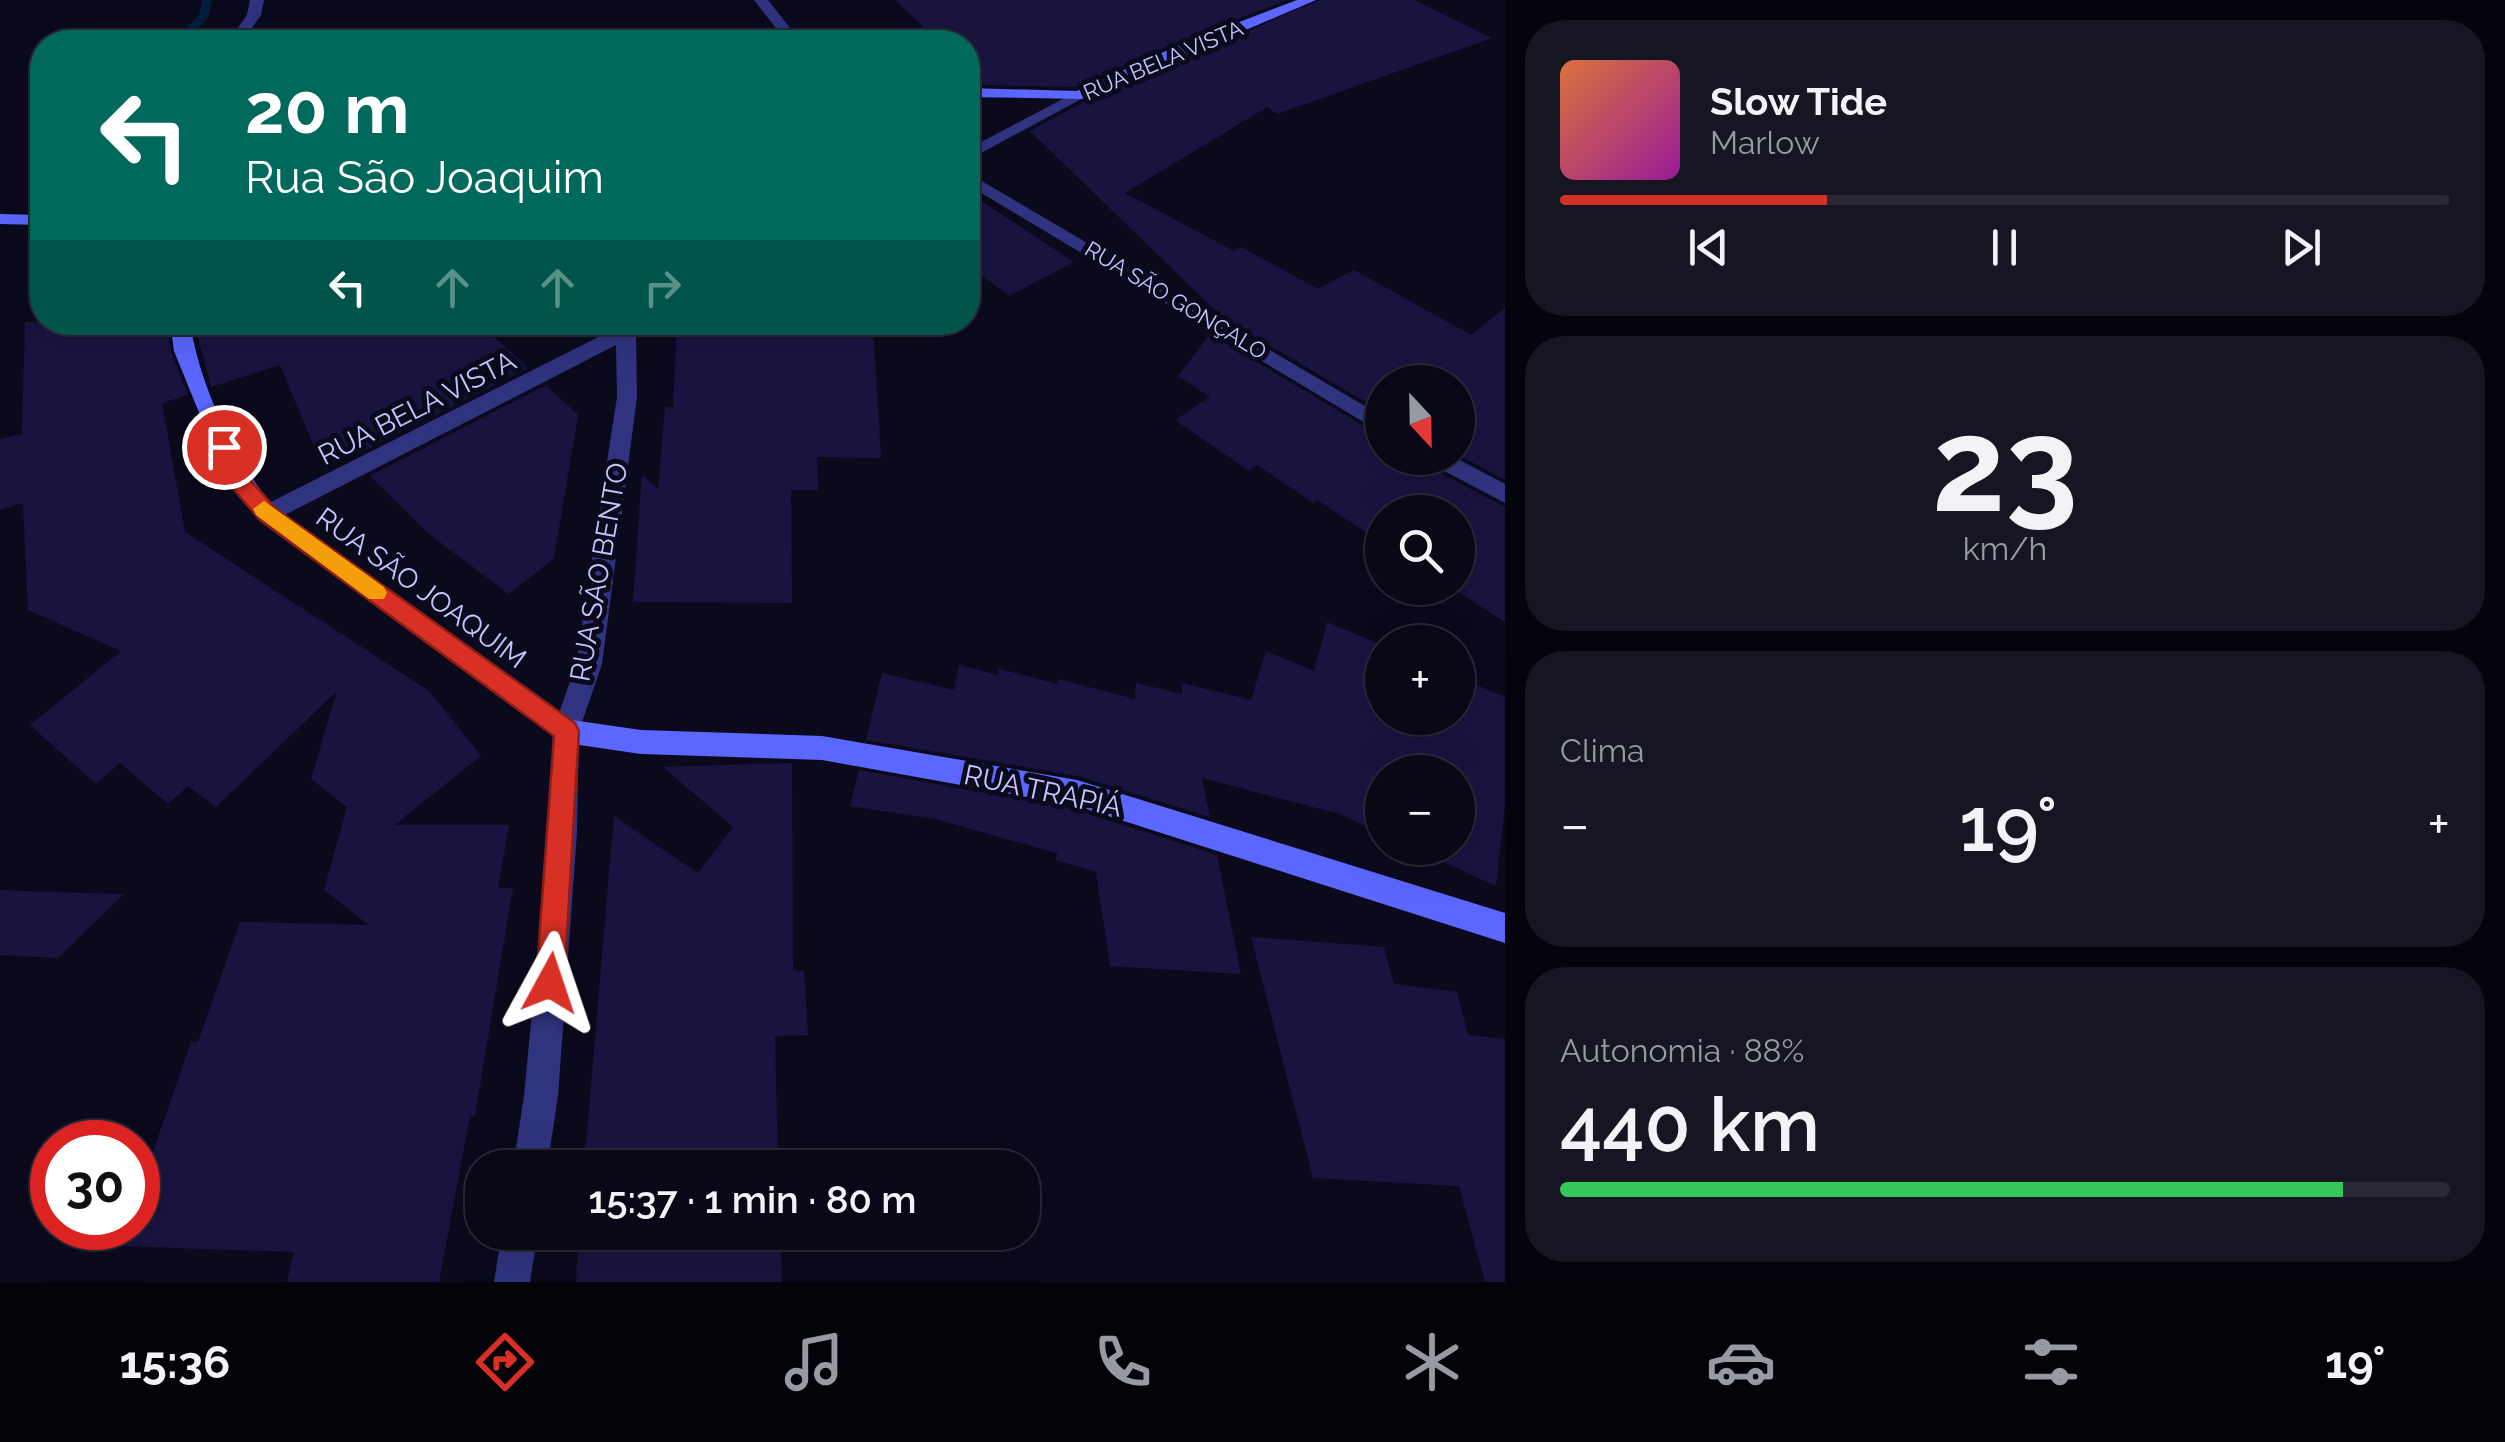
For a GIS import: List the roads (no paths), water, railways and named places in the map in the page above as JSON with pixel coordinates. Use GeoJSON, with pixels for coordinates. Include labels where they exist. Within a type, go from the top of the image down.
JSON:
{"type":"FeatureCollection","features":[{"type":"Feature","properties":{"kind":"street"},"geometry":{"type":"LineString","coordinates":[[244,30],[254,15],[256,0]]}},
{"type":"Feature","properties":{"kind":"street"},"geometry":{"type":"LineString","coordinates":[[762,0],[785,30]]}},
{"type":"Feature","properties":{"kind":"street","name":"RUA BELA VISTA"},"geometry":{"type":"LineString","coordinates":[[980,149],[1079,96],[1182,49],[1309,0]]}},
{"type":"Feature","properties":{"kind":"street"},"geometry":{"type":"LineString","coordinates":[[980,93],[1079,96]]}},
{"type":"Feature","properties":{"kind":"street","name":"RUA SÃO GONÇALO"},"geometry":{"type":"LineString","coordinates":[[980,185],[1365,416]]}},
{"type":"Feature","properties":{"kind":"street"},"geometry":{"type":"LineString","coordinates":[[0,218],[30,219]]}},
{"type":"Feature","properties":{"kind":"street","name":"RUA SÃO JOAQUIM"},"geometry":{"type":"LineString","coordinates":[[182,335],[184,350],[238,479],[268,514],[566,731]]}},
{"type":"Feature","properties":{"kind":"street","name":"RUA BELA VISTA"},"geometry":{"type":"LineString","coordinates":[[268,514],[621,335]]}},
{"type":"Feature","properties":{"kind":"street","name":"RUA SÃO BENTO"},"geometry":{"type":"LineString","coordinates":[[532,1150],[546,1040],[563,832],[566,731],[589,664],[634,335]]}},
{"type":"Feature","properties":{"kind":"street"},"geometry":{"type":"LineString","coordinates":[[1470,475],[1505,494]]}},
{"type":"Feature","properties":{"kind":"street","name":"RUA TRAPIÁ"},"geometry":{"type":"LineString","coordinates":[[566,731],[641,742],[822,748],[1078,793],[1505,928]]}},
{"type":"Feature","properties":{"kind":"street"},"geometry":{"type":"LineString","coordinates":[[512,1282],[517,1250]]}},
{"type":"Feature","properties":{"kind":"waterway"},"geometry":{"type":"LineString","coordinates":[[189,30],[204,16],[207,0]]}}]}
